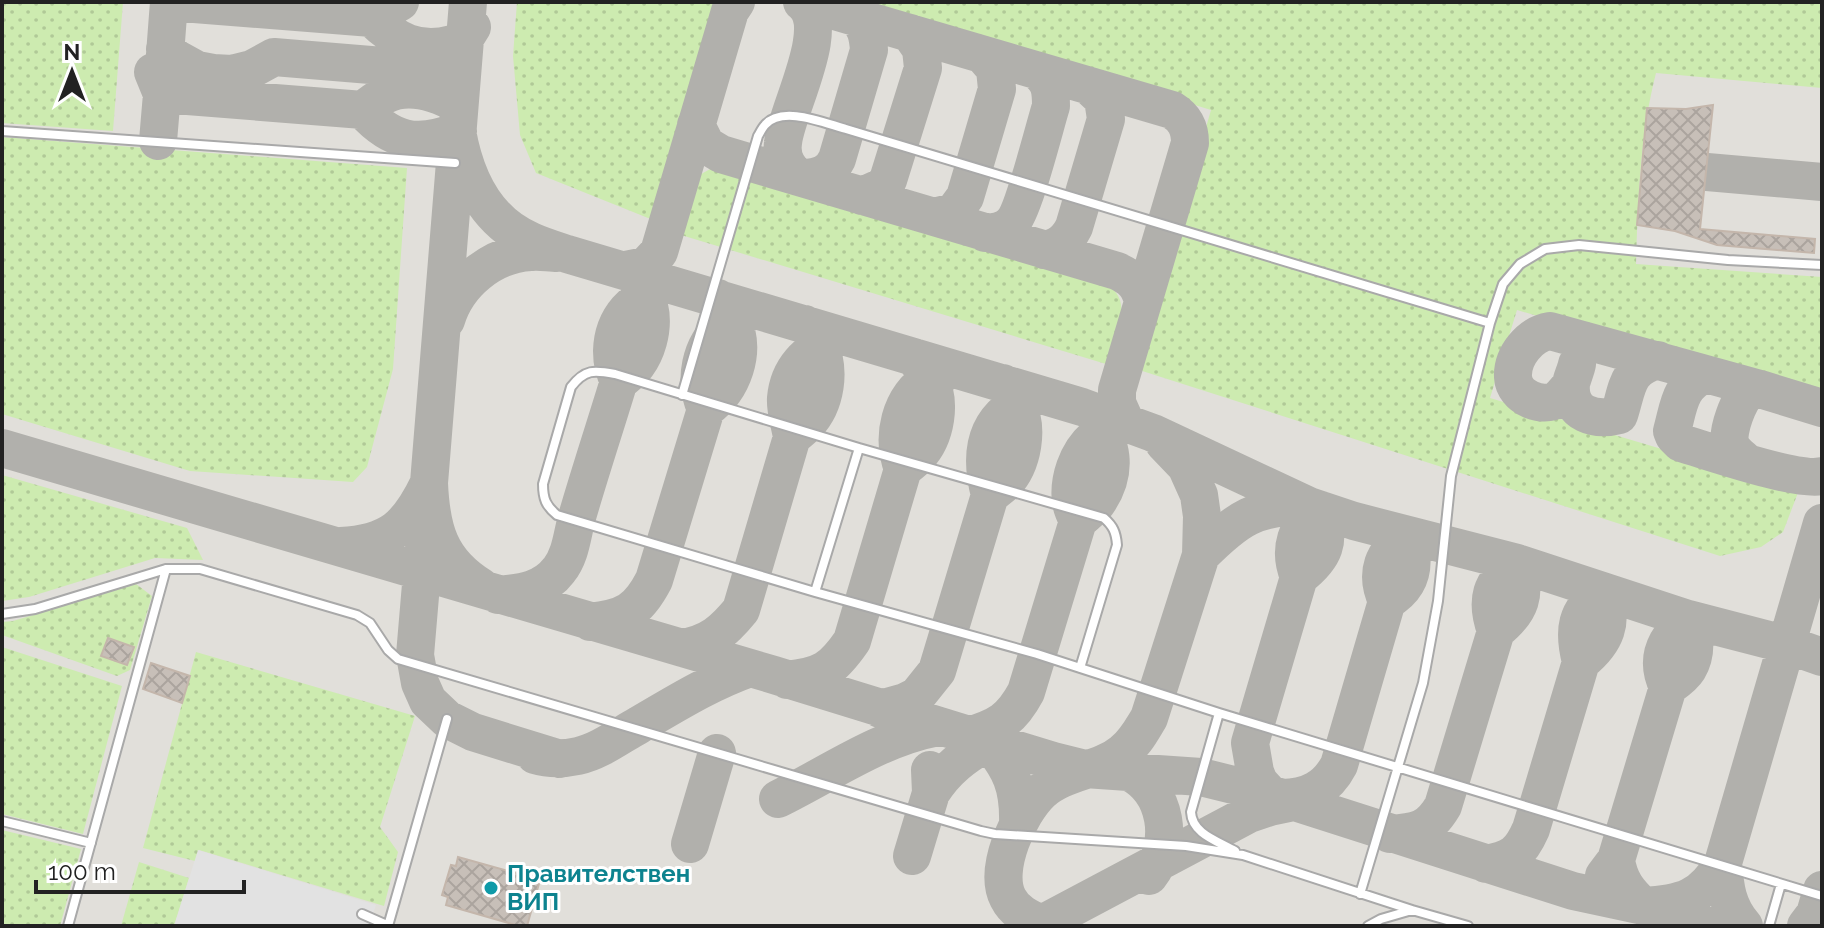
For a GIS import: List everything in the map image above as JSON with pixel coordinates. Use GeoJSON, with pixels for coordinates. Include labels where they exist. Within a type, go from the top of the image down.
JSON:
{"type":"FeatureCollection","features":[{"type":"Feature","properties":{"kind":"lane"},"geometry":{"type":"LineString","coordinates":[[682,395],[758,136],[765,123],[778,117],[804,117],[1490,323]]}},
{"type":"Feature","properties":{"kind":"lane"},"geometry":{"type":"LineString","coordinates":[[2,131],[455,163]]}},
{"type":"Feature","properties":{"kind":"lane"},"geometry":{"type":"LineString","coordinates":[[1360,894],[1423,683],[1438,601],[1451,476],[1503,284],[1520,264],[1545,249],[1579,245],[1728,260],[1822,265]]}},
{"type":"Feature","properties":{"kind":"lane"},"geometry":{"type":"LineString","coordinates":[[1080,668],[1117,545],[1112,525],[1104,518],[599,371],[587,372],[571,387],[543,484],[547,507],[557,515],[1080,668],[1822,896]]}},
{"type":"Feature","properties":{"kind":"lane"},"geometry":{"type":"LineString","coordinates":[[815,592],[859,448]]}},
{"type":"Feature","properties":{"kind":"lane"},"geometry":{"type":"LineString","coordinates":[[2,614],[35,609],[166,569],[200,569],[357,615],[370,623],[398,659],[981,831],[1186,846],[1243,855],[1468,926]]}},
{"type":"Feature","properties":{"kind":"lane"},"geometry":{"type":"LineString","coordinates":[[68,926],[166,569]]}},
{"type":"Feature","properties":{"kind":"lane"},"geometry":{"type":"LineString","coordinates":[[1219,713],[1191,812],[1192,821],[1196,829],[1243,855]]}},
{"type":"Feature","properties":{"kind":"lane"},"geometry":{"type":"LineString","coordinates":[[362,914],[388,926],[447,719]]}},
{"type":"Feature","properties":{"kind":"lane"},"geometry":{"type":"LineString","coordinates":[[2,821],[91,843]]}},
{"type":"Feature","properties":{"kind":"lane"},"geometry":{"type":"LineString","coordinates":[[1769,926],[1781,884]]}},
{"type":"Feature","properties":{"kind":"lane"},"geometry":{"type":"LineString","coordinates":[[1368,926],[1412,910]]}},
{"type":"Feature","properties":{"kind":"shaded area"},"geometry":{"type":"Polygon","coordinates":[[[2,2],[1822,2],[1822,926],[2,926],[2,2]]]}},
{"type":"Feature","properties":{"kind":"shaded area"},"geometry":{"type":"Polygon","coordinates":[[[198,850],[376,905],[369,926],[174,926],[198,850]]]}},
{"type":"Feature","properties":{"kind":"green space"},"geometry":{"type":"Polygon","coordinates":[[[2,2],[123,2],[113,131],[2,123],[2,2]]]}},
{"type":"Feature","properties":{"kind":"green space"},"geometry":{"type":"Polygon","coordinates":[[[517,2],[715,2],[653,220],[536,173],[520,135],[513,56],[517,2]]]}},
{"type":"Feature","properties":{"kind":"green space"},"geometry":{"type":"Polygon","coordinates":[[[860,2],[1822,2],[1822,88],[1656,73],[1643,144],[1636,264],[1822,277],[1822,400],[1517,310],[1490,398],[1799,490],[1783,532],[1761,547],[1720,556],[1136,369],[1211,110],[860,2]]]}},
{"type":"Feature","properties":{"kind":"green space"},"geometry":{"type":"Polygon","coordinates":[[[2,137],[407,168],[393,369],[367,467],[353,482],[190,471],[2,414],[2,137]]]}},
{"type":"Feature","properties":{"kind":"green space"},"geometry":{"type":"Polygon","coordinates":[[[735,167],[1091,274],[1111,287],[1120,300],[1121,317],[1110,358],[1106,364],[681,235],[676,224],[683,196],[694,178],[712,168],[735,167]]]}},
{"type":"Feature","properties":{"kind":"green space"},"geometry":{"type":"Polygon","coordinates":[[[2,475],[187,528],[203,560],[155,558],[29,597],[2,601],[2,475]]]}},
{"type":"Feature","properties":{"kind":"green space"},"geometry":{"type":"Polygon","coordinates":[[[136,584],[152,596],[130,670],[117,676],[2,635],[2,622],[136,584]]]}},
{"type":"Feature","properties":{"kind":"green space"},"geometry":{"type":"Polygon","coordinates":[[[2,647],[122,686],[83,834],[2,814],[2,647]]]}},
{"type":"Feature","properties":{"kind":"green space"},"geometry":{"type":"Polygon","coordinates":[[[196,652],[415,716],[380,827],[398,852],[384,906],[199,850],[195,861],[143,848],[196,652]]]}},
{"type":"Feature","properties":{"kind":"green space"},"geometry":{"type":"Polygon","coordinates":[[[2,830],[81,849],[60,926],[2,926],[2,830]]]}},
{"type":"Feature","properties":{"kind":"green space"},"geometry":{"type":"Polygon","coordinates":[[[139,862],[189,878],[174,926],[121,926],[139,862]]]}},
{"type":"Feature","properties":{"kind":"building"},"geometry":{"type":"Polygon","coordinates":[[[1713,105],[1700,229],[1815,239],[1814,253],[1717,245],[1675,231],[1637,225],[1647,108],[1686,109],[1713,105]]]}},
{"type":"Feature","properties":{"kind":"building"},"geometry":{"type":"Polygon","coordinates":[[[108,638],[134,647],[127,665],[101,656],[108,638]]]}},
{"type":"Feature","properties":{"kind":"building"},"geometry":{"type":"Polygon","coordinates":[[[151,663],[190,676],[182,703],[143,689],[151,663]]]}},
{"type":"Feature","properties":{"kind":"building","name":"Правителствен ВИП"},"geometry":{"type":"Polygon","coordinates":[[[458,857],[540,880],[527,926],[446,905],[448,897],[442,895],[451,865],[456,866],[458,857]]]}},
{"type":"Feature","properties":{"kind":"taxiway"},"geometry":{"type":"LineString","coordinates":[[169,2],[162,94],[363,110],[394,91],[413,90],[432,93],[459,105]]}},
{"type":"Feature","properties":{"kind":"taxiway"},"geometry":{"type":"LineString","coordinates":[[169,2],[372,18]]}},
{"type":"Feature","properties":{"kind":"taxiway"},"geometry":{"type":"LineString","coordinates":[[372,18],[400,2]]}},
{"type":"Feature","properties":{"kind":"taxiway"},"geometry":{"type":"LineString","coordinates":[[468,2],[429,483],[432,515],[440,542],[455,566],[481,587]]}},
{"type":"Feature","properties":{"kind":"taxiway"},"geometry":{"type":"LineString","coordinates":[[626,270],[646,266],[659,252],[730,11],[736,2]]}},
{"type":"Feature","properties":{"kind":"taxiway"},"geometry":{"type":"LineString","coordinates":[[797,176],[786,162],[783,148],[786,128],[811,48],[813,30],[810,14],[802,2]]}},
{"type":"Feature","properties":{"kind":"taxiway"},"geometry":{"type":"LineString","coordinates":[[804,2],[1172,110],[1180,116],[1188,128],[1190,143],[1117,390],[1117,403],[1126,423]]}},
{"type":"Feature","properties":{"kind":"taxiway"},"geometry":{"type":"LineString","coordinates":[[804,178],[824,174],[837,159],[869,50],[866,32],[856,17]]}},
{"type":"Feature","properties":{"kind":"taxiway"},"geometry":{"type":"LineString","coordinates":[[372,18],[408,43],[429,47],[452,44]]}},
{"type":"Feature","properties":{"kind":"taxiway"},"geometry":{"type":"LineString","coordinates":[[165,49],[197,70],[213,73],[232,74],[252,69],[274,57],[407,68],[445,56],[460,44],[472,27]]}},
{"type":"Feature","properties":{"kind":"taxiway"},"geometry":{"type":"LineString","coordinates":[[862,196],[882,187],[888,180],[923,68],[921,49],[910,33]]}},
{"type":"Feature","properties":{"kind":"taxiway"},"geometry":{"type":"LineString","coordinates":[[934,217],[954,212],[965,197],[997,89],[995,69],[983,55]]}},
{"type":"Feature","properties":{"kind":"taxiway"},"geometry":{"type":"LineString","coordinates":[[985,233],[1003,229],[1015,219],[1033,170],[1051,106],[1049,86],[1036,70]]}},
{"type":"Feature","properties":{"kind":"taxiway"},"geometry":{"type":"LineString","coordinates":[[153,72],[162,94],[158,141]]}},
{"type":"Feature","properties":{"kind":"taxiway"},"geometry":{"type":"LineString","coordinates":[[1044,250],[1062,243],[1074,227],[1106,119],[1103,99],[1089,86]]}},
{"type":"Feature","properties":{"kind":"taxiway"},"geometry":{"type":"LineString","coordinates":[[363,110],[384,129],[406,138],[430,139],[458,131]]}},
{"type":"Feature","properties":{"kind":"taxiway"},"geometry":{"type":"LineString","coordinates":[[696,125],[706,145],[721,154],[1117,271],[1134,283],[1143,301]]}},
{"type":"Feature","properties":{"kind":"taxiway"},"geometry":{"type":"LineString","coordinates":[[457,131],[472,181],[490,210],[515,233],[540,245],[1082,407],[1153,433],[1309,506],[1354,521],[1517,563],[1688,619],[1822,657]]}},
{"type":"Feature","properties":{"kind":"taxiway"},"geometry":{"type":"LineString","coordinates":[[1707,172],[1822,182]]}},
{"type":"Feature","properties":{"kind":"taxiway"},"geometry":{"type":"LineString","coordinates":[[446,320],[458,294],[490,265],[517,254],[557,253]]}},
{"type":"Feature","properties":{"kind":"taxiway"},"geometry":{"type":"LineString","coordinates":[[498,595],[524,591],[547,582],[566,558],[619,381],[637,364],[648,341],[648,304],[630,272]]}},
{"type":"Feature","properties":{"kind":"taxiway"},"geometry":{"type":"LineString","coordinates":[[619,381],[612,355],[616,328],[634,303],[663,285]]}},
{"type":"Feature","properties":{"kind":"taxiway"},"geometry":{"type":"LineString","coordinates":[[590,622],[629,611],[642,599],[654,580],[706,409],[724,391],[735,369],[736,332],[718,298]]}},
{"type":"Feature","properties":{"kind":"taxiway"},"geometry":{"type":"LineString","coordinates":[[706,409],[700,387],[704,353],[716,333],[727,323],[753,311]]}},
{"type":"Feature","properties":{"kind":"taxiway"},"geometry":{"type":"LineString","coordinates":[[682,648],[715,635],[741,610],[792,437],[807,424],[819,407],[825,386],[825,365],[818,342],[805,324]]}},
{"type":"Feature","properties":{"kind":"taxiway"},"geometry":{"type":"LineString","coordinates":[[1571,385],[1558,399],[1544,403],[1530,399],[1518,390],[1513,369],[1529,341],[1550,331],[1822,408]]}},
{"type":"Feature","properties":{"kind":"taxiway"},"geometry":{"type":"LineString","coordinates":[[792,437],[786,403],[792,376],[811,352],[839,337]]}},
{"type":"Feature","properties":{"kind":"taxiway"},"geometry":{"type":"LineString","coordinates":[[787,680],[825,670],[852,641],[903,469],[915,460],[933,429],[936,408],[933,387],[914,357]]}},
{"type":"Feature","properties":{"kind":"taxiway"},"geometry":{"type":"LineString","coordinates":[[1577,364],[1571,384],[1574,403],[1585,413],[1610,417],[1619,415],[1634,374],[1658,360]]}},
{"type":"Feature","properties":{"kind":"taxiway"},"geometry":{"type":"LineString","coordinates":[[903,469],[899,457],[898,431],[905,407],[919,386],[948,371]]}},
{"type":"Feature","properties":{"kind":"taxiway"},"geometry":{"type":"LineString","coordinates":[[1706,374],[1690,384],[1679,405],[1672,431],[1681,443],[1774,470],[1810,477],[1822,476]]}},
{"type":"Feature","properties":{"kind":"taxiway"},"geometry":{"type":"LineString","coordinates":[[880,709],[917,696],[937,671],[990,495],[1005,483],[1020,456],[1023,435],[1021,414],[1003,383]]}},
{"type":"Feature","properties":{"kind":"taxiway"},"geometry":{"type":"LineString","coordinates":[[1746,462],[1731,445],[1730,431],[1744,396],[1760,389]]}},
{"type":"Feature","properties":{"kind":"taxiway"},"geometry":{"type":"LineString","coordinates":[[990,495],[985,461],[993,428],[1008,410],[1038,395]]}},
{"type":"Feature","properties":{"kind":"taxiway"},"geometry":{"type":"LineString","coordinates":[[968,736],[1003,721],[1026,692],[1078,521],[1095,506],[1109,479],[1108,445],[1093,411]]}},
{"type":"Feature","properties":{"kind":"taxiway"},"geometry":{"type":"LineString","coordinates":[[1078,521],[1070,494],[1078,459],[1094,438],[1122,421]]}},
{"type":"Feature","properties":{"kind":"taxiway"},"geometry":{"type":"LineString","coordinates":[[1042,924],[1014,907],[1004,886],[1006,857],[1017,827],[1033,801],[1050,785],[1114,759],[1138,736],[1149,718],[1201,555],[1199,495],[1186,466],[1164,443]]}},
{"type":"Feature","properties":{"kind":"taxiway"},"geometry":{"type":"LineString","coordinates":[[2,448],[774,675],[1053,761],[1085,769],[1201,777],[1270,794],[1573,891],[1643,906],[1711,926]]}},
{"type":"Feature","properties":{"kind":"taxiway"},"geometry":{"type":"LineString","coordinates":[[341,546],[372,541],[396,530],[413,511],[429,483]]}},
{"type":"Feature","properties":{"kind":"taxiway"},"geometry":{"type":"LineString","coordinates":[[1201,555],[1237,523],[1249,517],[1275,508],[1309,506]]}},
{"type":"Feature","properties":{"kind":"taxiway"},"geometry":{"type":"LineString","coordinates":[[1270,794],[1255,772],[1250,743],[1299,577],[1294,557],[1296,539],[1305,523],[1321,510],[1324,548],[1299,577]]}},
{"type":"Feature","properties":{"kind":"taxiway"},"geometry":{"type":"LineString","coordinates":[[1616,860],[1625,886],[1643,906],[1690,897],[1707,884],[1723,863],[1822,523]]}},
{"type":"Feature","properties":{"kind":"taxiway"},"geometry":{"type":"LineString","coordinates":[[1282,798],[1308,794],[1323,786],[1339,765],[1387,601],[1381,581],[1383,564],[1392,549],[1407,535],[1412,564],[1408,580],[1387,601]]}},
{"type":"Feature","properties":{"kind":"taxiway"},"geometry":{"type":"LineString","coordinates":[[424,549],[415,655],[420,683],[428,701],[447,719],[473,732],[560,759]]}},
{"type":"Feature","properties":{"kind":"taxiway"},"geometry":{"type":"LineString","coordinates":[[1390,834],[1427,825],[1443,806],[1496,631],[1491,610],[1492,592],[1501,577],[1517,563],[1520,601],[1496,631]]}},
{"type":"Feature","properties":{"kind":"taxiway"},"geometry":{"type":"LineString","coordinates":[[1486,864],[1514,854],[1531,829],[1581,662],[1577,641],[1578,622],[1587,606],[1603,592],[1608,613],[1606,631],[1597,647],[1581,662]]}},
{"type":"Feature","properties":{"kind":"taxiway"},"geometry":{"type":"LineString","coordinates":[[1604,876],[1616,860],[1668,687],[1684,674],[1693,657],[1693,631],[1688,619],[1664,649],[1662,667],[1668,687]]}},
{"type":"Feature","properties":{"kind":"taxiway"},"geometry":{"type":"LineString","coordinates":[[535,755],[567,758],[594,751],[693,694],[750,668]]}},
{"type":"Feature","properties":{"kind":"taxiway"},"geometry":{"type":"LineString","coordinates":[[778,799],[875,748],[938,727]]}},
{"type":"Feature","properties":{"kind":"taxiway"},"geometry":{"type":"LineString","coordinates":[[931,793],[956,764],[988,742],[1012,779],[1018,823]]}},
{"type":"Feature","properties":{"kind":"taxiway"},"geometry":{"type":"LineString","coordinates":[[690,844],[717,753]]}},
{"type":"Feature","properties":{"kind":"taxiway"},"geometry":{"type":"LineString","coordinates":[[912,856],[931,793],[930,770]]}},
{"type":"Feature","properties":{"kind":"taxiway"},"geometry":{"type":"LineString","coordinates":[[1129,772],[1152,792],[1163,819],[1162,848],[1149,876]]}},
{"type":"Feature","properties":{"kind":"taxiway"},"geometry":{"type":"LineString","coordinates":[[1038,926],[1249,814],[1294,802]]}},
{"type":"Feature","properties":{"kind":"taxiway"},"geometry":{"type":"LineString","coordinates":[[1723,863],[1730,904],[1744,926]]}},
{"type":"Feature","properties":{"kind":"taxiway"},"geometry":{"type":"LineString","coordinates":[[1806,926],[1815,914],[1822,890]]}},
{"type":"Feature","properties":{"kind":"place","name":"Правителствен ВИП"},"geometry":{"type":"Point","coordinates":[491,888]}}]}
